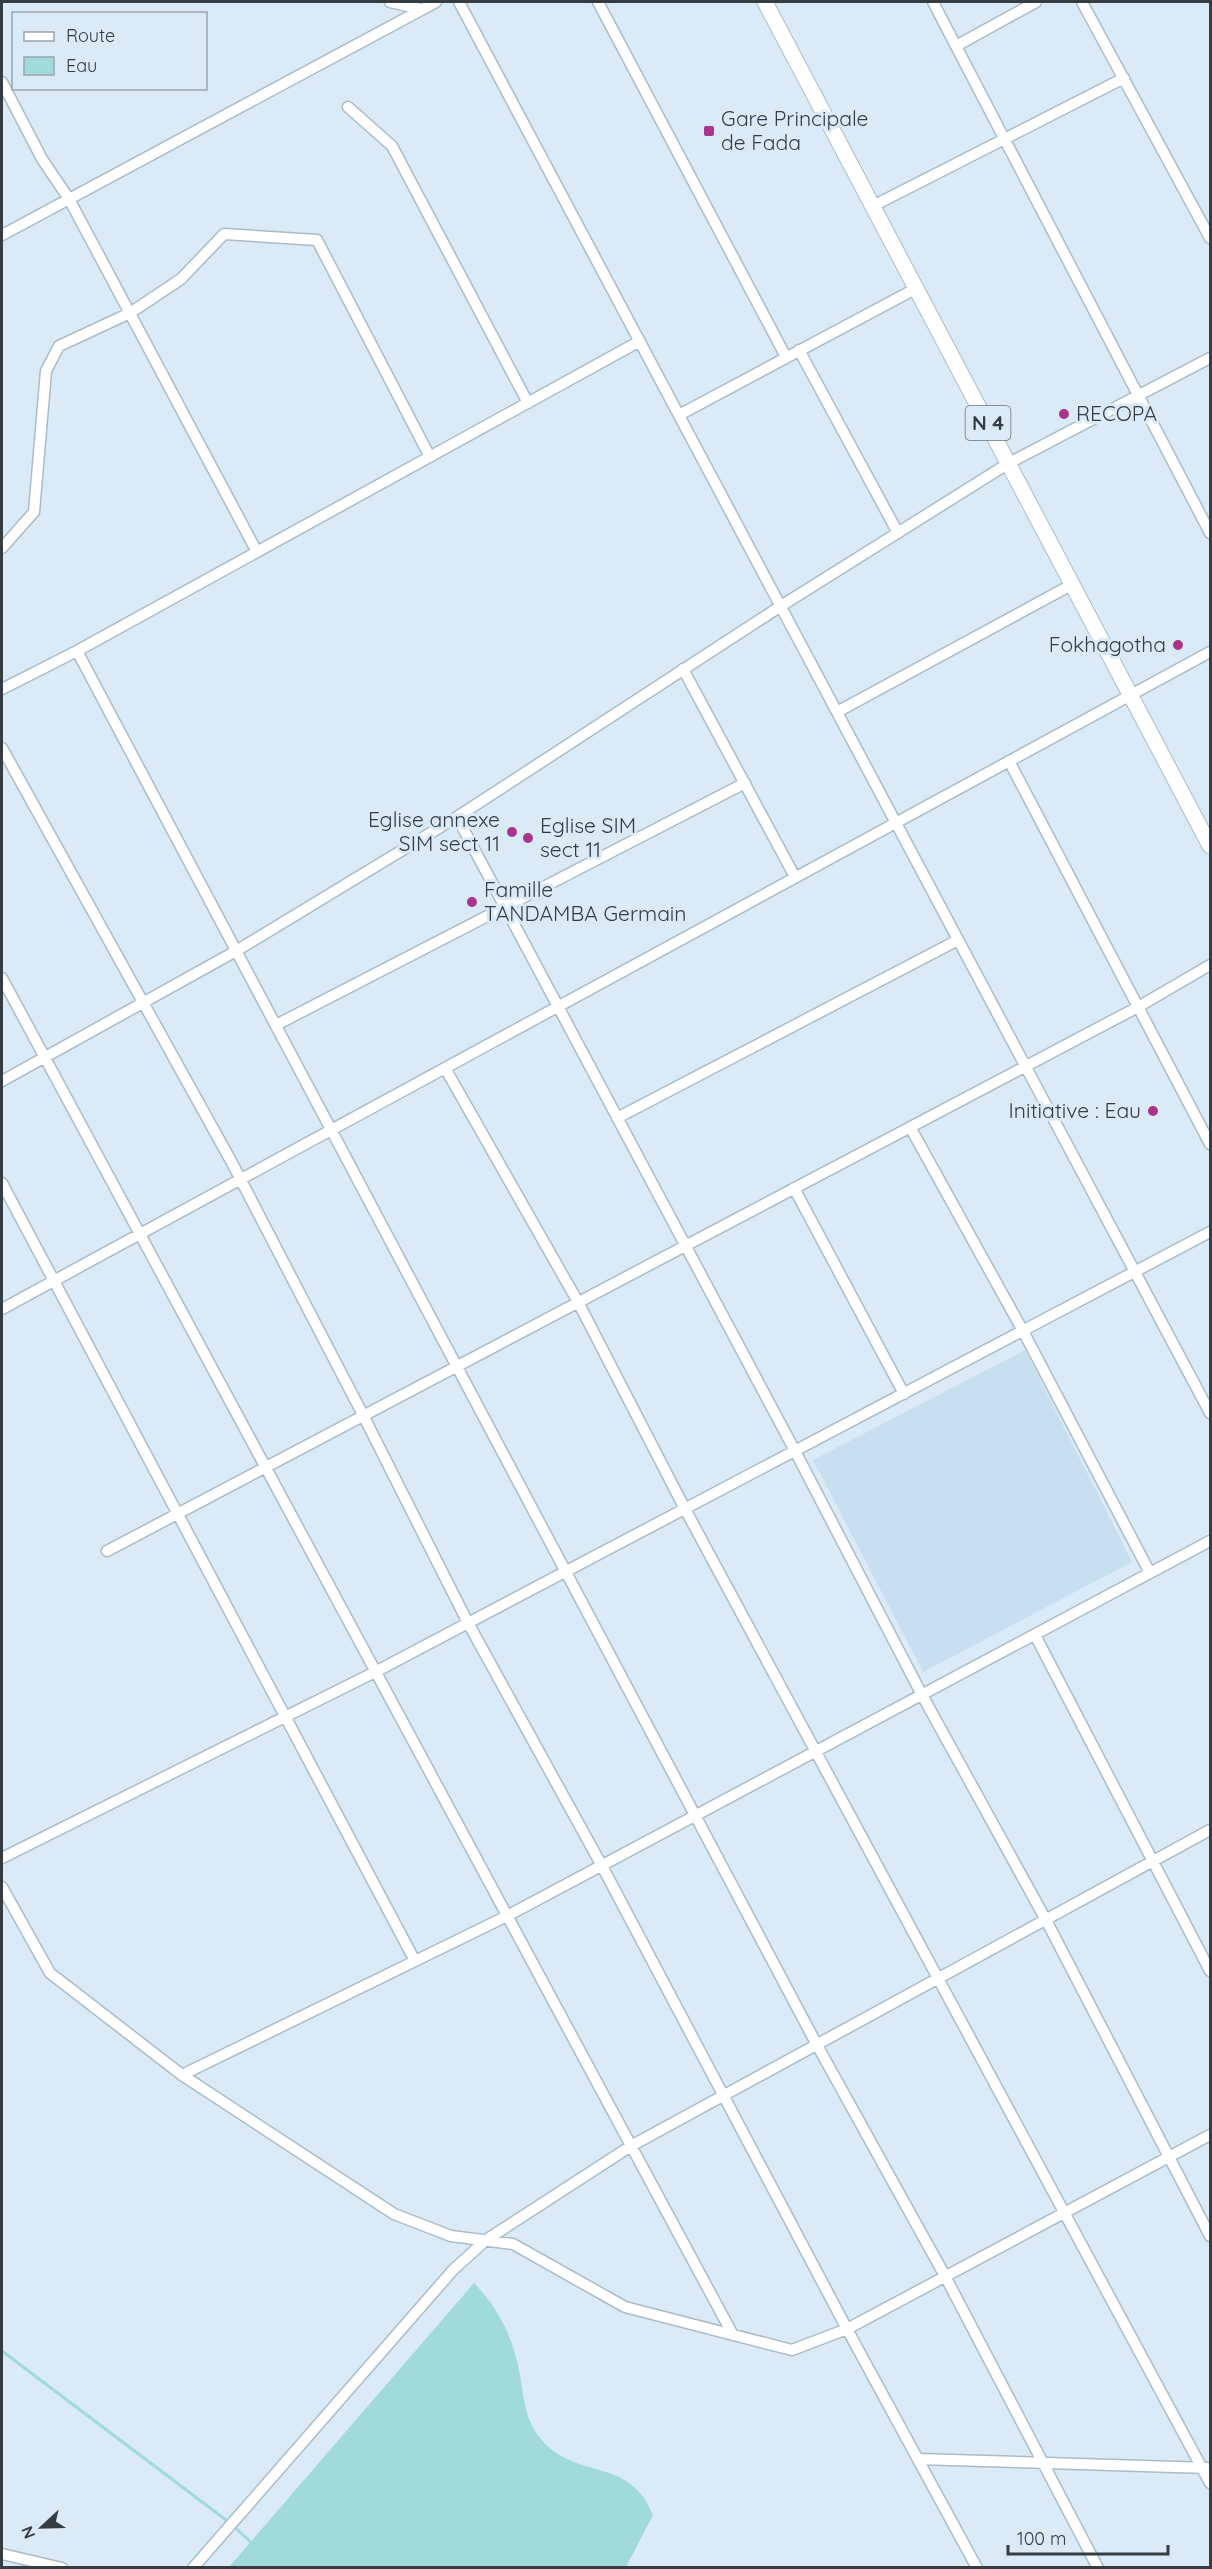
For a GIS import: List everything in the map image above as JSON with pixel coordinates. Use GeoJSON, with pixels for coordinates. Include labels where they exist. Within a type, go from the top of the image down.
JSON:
{"type":"FeatureCollection","features":[{"type":"Feature","properties":{"kind":"highway","name":"N 4"},"geometry":{"type":"LineString","coordinates":[[765,2],[1210,846]]}},
{"type":"Feature","properties":{"kind":"street"},"geometry":{"type":"LineString","coordinates":[[390,2],[421,9]]}},
{"type":"Feature","properties":{"kind":"street"},"geometry":{"type":"LineString","coordinates":[[2,235],[436,2]]}},
{"type":"Feature","properties":{"kind":"street"},"geometry":{"type":"LineString","coordinates":[[459,2],[1210,1413]]}},
{"type":"Feature","properties":{"kind":"street"},"geometry":{"type":"LineString","coordinates":[[598,2],[786,357]]}},
{"type":"Feature","properties":{"kind":"street"},"geometry":{"type":"LineString","coordinates":[[933,2],[1210,533]]}},
{"type":"Feature","properties":{"kind":"street"},"geometry":{"type":"LineString","coordinates":[[956,46],[1036,2]]}},
{"type":"Feature","properties":{"kind":"street"},"geometry":{"type":"LineString","coordinates":[[1082,2],[1210,238]]}},
{"type":"Feature","properties":{"kind":"street"},"geometry":{"type":"LineString","coordinates":[[872,207],[1124,78]]}},
{"type":"Feature","properties":{"kind":"street"},"geometry":{"type":"LineString","coordinates":[[2,82],[42,159],[69,199],[257,552]]}},
{"type":"Feature","properties":{"kind":"street"},"geometry":{"type":"LineString","coordinates":[[348,107],[392,146],[528,403]]}},
{"type":"Feature","properties":{"kind":"street"},"geometry":{"type":"LineString","coordinates":[[2,548],[34,512],[46,371],[59,346],[130,313],[182,279],[224,234],[317,240],[430,457]]}},
{"type":"Feature","properties":{"kind":"street"},"geometry":{"type":"LineString","coordinates":[[679,415],[915,289]]}},
{"type":"Feature","properties":{"kind":"street"},"geometry":{"type":"LineString","coordinates":[[2,689],[77,651],[640,341]]}},
{"type":"Feature","properties":{"kind":"street"},"geometry":{"type":"LineString","coordinates":[[799,350],[898,533]]}},
{"type":"Feature","properties":{"kind":"street"},"geometry":{"type":"LineString","coordinates":[[2,1081],[236,951],[457,817],[781,606],[1009,463],[1210,358]]}},
{"type":"Feature","properties":{"kind":"street"},"geometry":{"type":"LineString","coordinates":[[837,712],[1073,584]]}},
{"type":"Feature","properties":{"kind":"street"},"geometry":{"type":"LineString","coordinates":[[77,651],[817,2045],[945,2276],[1098,2568]]}},
{"type":"Feature","properties":{"kind":"street"},"geometry":{"type":"LineString","coordinates":[[2,1309],[1210,652]]}},
{"type":"Feature","properties":{"kind":"street"},"geometry":{"type":"LineString","coordinates":[[683,669],[795,877]]}},
{"type":"Feature","properties":{"kind":"street"},"geometry":{"type":"LineString","coordinates":[[2,748],[240,1179],[467,1621],[602,1866],[847,2329],[977,2568]]}},
{"type":"Feature","properties":{"kind":"street"},"geometry":{"type":"LineString","coordinates":[[1009,761],[1210,1144]]}},
{"type":"Feature","properties":{"kind":"street"},"geometry":{"type":"LineString","coordinates":[[276,1025],[745,783]]}},
{"type":"Feature","properties":{"kind":"street"},"geometry":{"type":"LineString","coordinates":[[457,817],[795,1451],[922,1695],[1046,1920],[1210,2236]]}},
{"type":"Feature","properties":{"kind":"street"},"geometry":{"type":"LineString","coordinates":[[617,1118],[958,940]]}},
{"type":"Feature","properties":{"kind":"street"},"geometry":{"type":"LineString","coordinates":[[107,1551],[1138,1007],[1210,965]]}},
{"type":"Feature","properties":{"kind":"street"},"geometry":{"type":"LineString","coordinates":[[2,978],[733,2335]]}},
{"type":"Feature","properties":{"kind":"street"},"geometry":{"type":"LineString","coordinates":[[445,1068],[578,1302],[685,1509],[1063,2212],[1207,2468],[1210,2483]]}},
{"type":"Feature","properties":{"kind":"street"},"geometry":{"type":"LineString","coordinates":[[910,1127],[1023,1330],[1150,1574]]}},
{"type":"Feature","properties":{"kind":"street"},"geometry":{"type":"LineString","coordinates":[[2,1183],[415,1961]]}},
{"type":"Feature","properties":{"kind":"street"},"geometry":{"type":"LineString","coordinates":[[794,1188],[904,1394]]}},
{"type":"Feature","properties":{"kind":"street"},"geometry":{"type":"LineString","coordinates":[[2,1858],[375,1672],[467,1621],[566,1572],[1210,1232]]}},
{"type":"Feature","properties":{"kind":"street"},"geometry":{"type":"LineString","coordinates":[[182,2075],[507,1916],[1210,1541]]}},
{"type":"Feature","properties":{"kind":"street"},"geometry":{"type":"LineString","coordinates":[[1035,1635],[1210,1971]]}},
{"type":"Feature","properties":{"kind":"street"},"geometry":{"type":"LineString","coordinates":[[193,2568],[453,2270],[486,2240],[631,2146],[1210,1830]]}},
{"type":"Feature","properties":{"kind":"street"},"geometry":{"type":"LineString","coordinates":[[2,1887],[50,1973],[182,2075],[394,2214],[451,2236],[513,2244],[625,2307],[792,2350],[847,2329],[1210,2135]]}},
{"type":"Feature","properties":{"kind":"street"},"geometry":{"type":"LineString","coordinates":[[918,2459],[1042,2461],[1207,2468]]}},
{"type":"Feature","properties":{"kind":"street"},"geometry":{"type":"LineString","coordinates":[[2,2554],[62,2568]]}},
{"type":"Feature","properties":{"kind":"shaded area"},"geometry":{"type":"Polygon","coordinates":[[[1025,1350],[1132,1562],[923,1672],[813,1460],[1025,1350]]]}},
{"type":"Feature","properties":{"kind":"water"},"geometry":{"type":"Polygon","coordinates":[[[474,2283],[504,2325],[517,2362],[528,2417],[541,2439],[555,2452],[570,2461],[617,2476],[643,2496],[653,2515],[626,2567],[229,2567],[474,2283]]]}},
{"type":"Feature","properties":{"kind":"waterway"},"geometry":{"type":"LineString","coordinates":[[2,2351],[230,2523],[253,2544]]}},
{"type":"Feature","properties":{"kind":"place","name":"Gare Principale de Fada"},"geometry":{"type":"Point","coordinates":[709,131]}},
{"type":"Feature","properties":{"kind":"place","name":"RECOPA"},"geometry":{"type":"Point","coordinates":[1064,414]}},
{"type":"Feature","properties":{"kind":"place","name":"Fokhagotha"},"geometry":{"type":"Point","coordinates":[1178,645]}},
{"type":"Feature","properties":{"kind":"place","name":"Eglise annexe SIM sect 11"},"geometry":{"type":"Point","coordinates":[512,832]}},
{"type":"Feature","properties":{"kind":"place","name":"Eglise SIM sect 11"},"geometry":{"type":"Point","coordinates":[528,838]}},
{"type":"Feature","properties":{"kind":"place","name":"Famille TANDAMBA Germain"},"geometry":{"type":"Point","coordinates":[472,902]}},
{"type":"Feature","properties":{"kind":"place","name":"Initiative : Eau"},"geometry":{"type":"Point","coordinates":[1153,1111]}}]}
